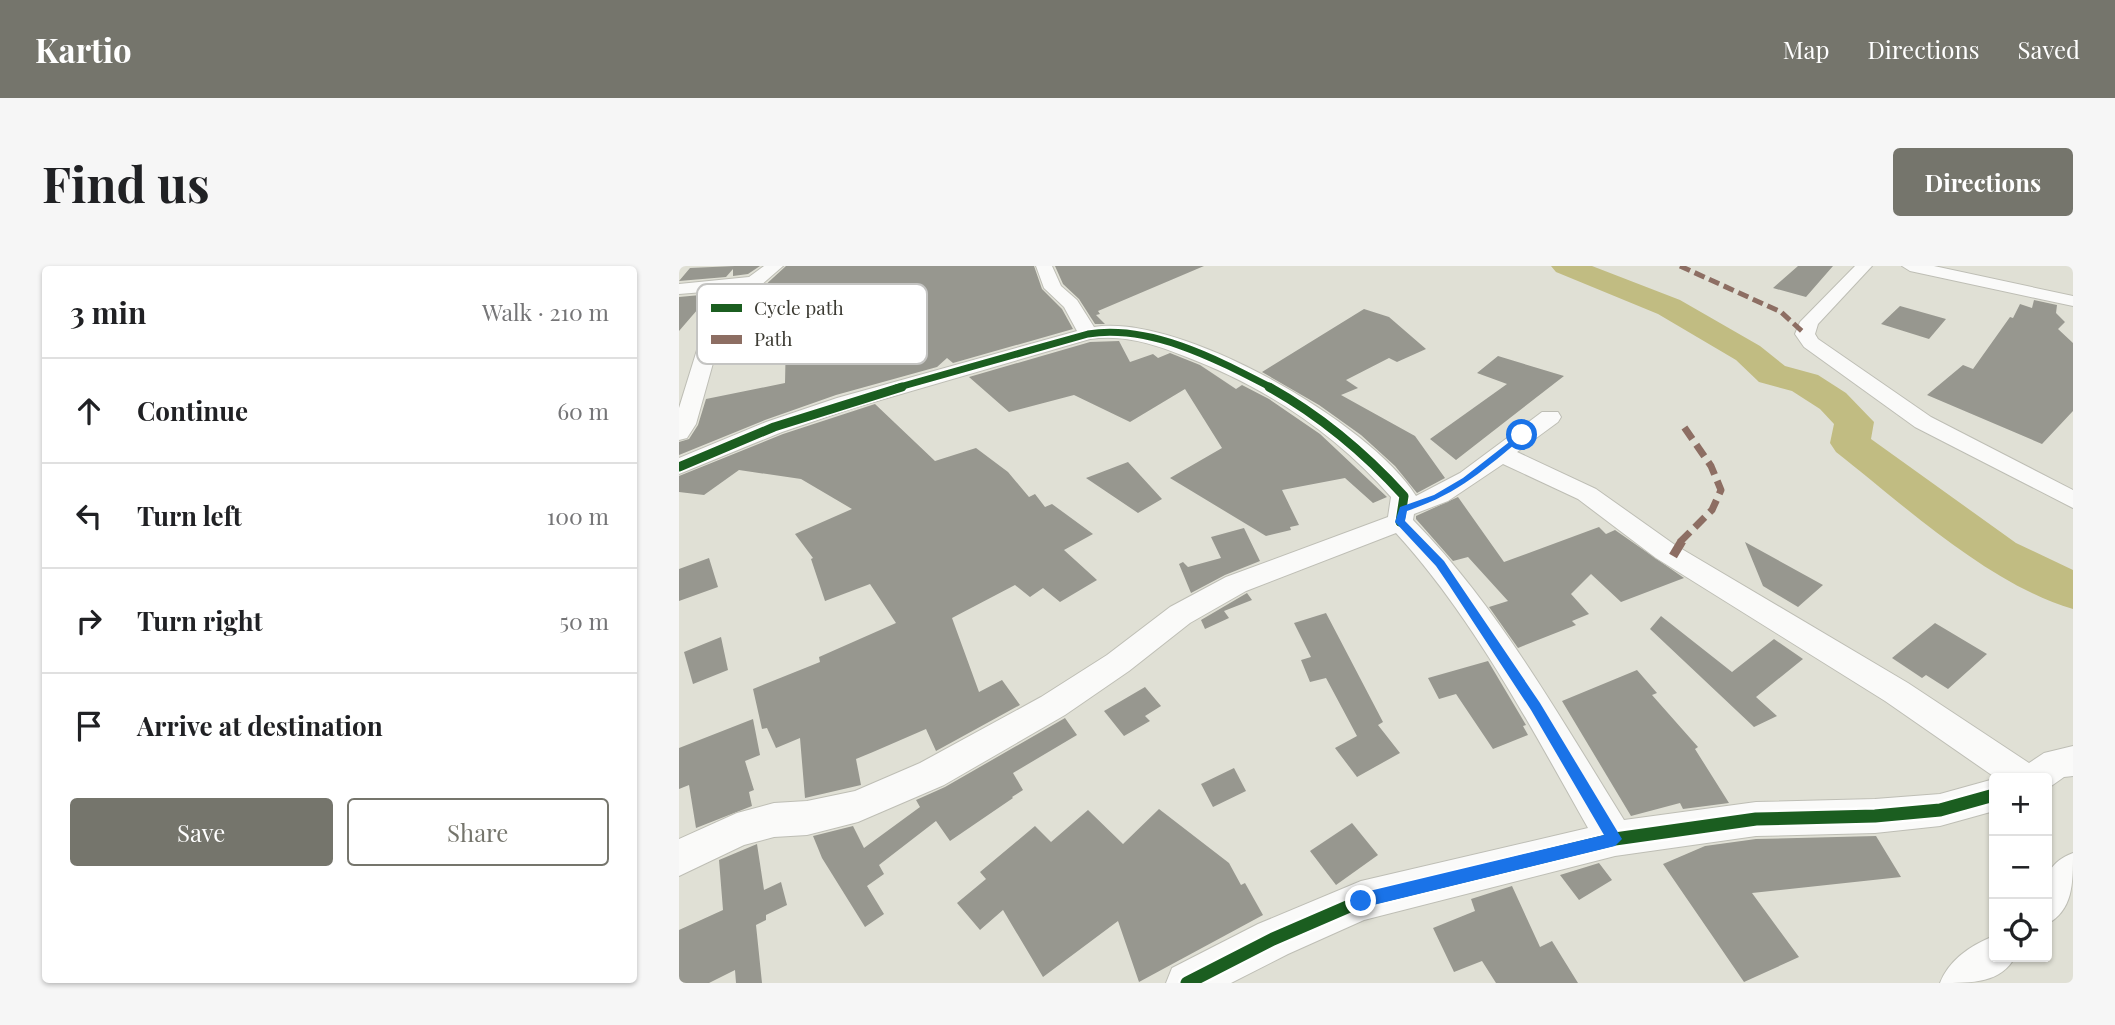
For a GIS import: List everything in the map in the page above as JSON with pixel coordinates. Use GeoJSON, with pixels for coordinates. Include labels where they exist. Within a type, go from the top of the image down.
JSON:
{"type":"FeatureCollection","features":[{"type":"Feature","properties":{"kind":"street"},"geometry":{"type":"LineString","coordinates":[[733,284],[754,282],[775,266]]}},
{"type":"Feature","properties":{"kind":"street"},"geometry":{"type":"LineString","coordinates":[[1044,266],[1053,288],[1071,304],[1088,334]]}},
{"type":"Feature","properties":{"kind":"street"},"geometry":{"type":"LineString","coordinates":[[1864,266],[1839,288],[1809,322],[1805,334],[1811,343],[1923,422],[2073,500]]}},
{"type":"Feature","properties":{"kind":"street"},"geometry":{"type":"LineString","coordinates":[[1910,266],[2073,301]]}},
{"type":"Feature","properties":{"kind":"street"},"geometry":{"type":"LineString","coordinates":[[679,289],[697,287]]}},
{"type":"Feature","properties":{"kind":"street"},"geometry":{"type":"LineString","coordinates":[[679,467],[773,427],[845,403],[1088,334],[1115,330],[1137,333],[1193,352],[1272,388],[1334,430],[1392,481],[1404,496],[1401,515],[1440,564],[1536,706],[1615,839]]}},
{"type":"Feature","properties":{"kind":"street"},"geometry":{"type":"LineString","coordinates":[[679,358],[697,356]]}},
{"type":"Feature","properties":{"kind":"street"},"geometry":{"type":"LineString","coordinates":[[679,433],[685,424],[702,364]]}},
{"type":"Feature","properties":{"kind":"street"},"geometry":{"type":"LineString","coordinates":[[679,858],[737,830],[774,820],[807,818],[858,806],[932,775],[1053,706],[1118,663],[1180,615],[1236,584],[1401,515],[1437,497],[1466,480],[1550,416]]}},
{"type":"Feature","properties":{"kind":"street"},"geometry":{"type":"LineString","coordinates":[[1500,454],[1563,480],[1587,494],[1673,556],[1846,659],[2016,773]]}},
{"type":"Feature","properties":{"kind":"street"},"geometry":{"type":"LineString","coordinates":[[2042,773],[2056,764],[2073,761]]}},
{"type":"Feature","properties":{"kind":"street"},"geometry":{"type":"LineString","coordinates":[[1187,983],[1273,939],[1361,901],[1615,839],[1756,819],[1875,816],[1940,810],[1989,796]]}},
{"type":"Feature","properties":{"kind":"street"},"geometry":{"type":"LineString","coordinates":[[2051,899],[2073,871]]}},
{"type":"Feature","properties":{"kind":"street"},"geometry":{"type":"LineString","coordinates":[[1962,983],[1989,961]]}},
{"type":"Feature","properties":{"kind":"building"},"geometry":{"type":"Polygon","coordinates":[[[760,266],[748,274],[733,276],[733,269],[726,277],[679,281],[690,268],[760,266]]]}},
{"type":"Feature","properties":{"kind":"building"},"geometry":{"type":"Polygon","coordinates":[[[786,266],[1034,266],[1042,289],[1062,309],[1073,329],[953,363],[947,358],[937,367],[836,395],[679,455],[679,442],[689,439],[698,425],[706,399],[785,383],[785,364],[927,364],[927,284],[766,284],[786,266]]]}},
{"type":"Feature","properties":{"kind":"building"},"geometry":{"type":"Polygon","coordinates":[[[1055,266],[1204,266],[1098,311],[1100,314],[1096,315],[1105,324],[1095,324],[1079,299],[1063,284],[1055,266]]]}},
{"type":"Feature","properties":{"kind":"building"},"geometry":{"type":"Polygon","coordinates":[[[1798,266],[1833,266],[1806,297],[1773,288],[1798,266]]]}},
{"type":"Feature","properties":{"kind":"building"},"geometry":{"type":"Polygon","coordinates":[[[697,295],[697,310],[679,331],[679,297],[697,295]]]}},
{"type":"Feature","properties":{"kind":"building"},"geometry":{"type":"Polygon","coordinates":[[[2034,300],[2057,305],[2056,313],[2065,322],[2058,329],[2073,343],[2073,411],[2042,444],[1927,395],[1963,365],[1973,369],[2010,317],[2013,318],[2020,304],[2032,308],[2034,300]]]}},
{"type":"Feature","properties":{"kind":"building"},"geometry":{"type":"Polygon","coordinates":[[[1900,306],[1946,319],[1929,339],[1881,324],[1900,306]]]}},
{"type":"Feature","properties":{"kind":"building"},"geometry":{"type":"Polygon","coordinates":[[[1364,309],[1389,317],[1426,349],[1397,362],[1389,358],[1346,380],[1358,388],[1341,395],[1415,436],[1445,478],[1417,493],[1395,466],[1361,435],[1319,405],[1262,372],[1364,309]]]}},
{"type":"Feature","properties":{"kind":"building"},"geometry":{"type":"Polygon","coordinates":[[[1119,341],[1130,362],[1153,354],[1158,358],[1170,353],[1200,365],[1236,389],[1242,385],[1269,399],[1320,434],[1387,497],[1373,503],[1345,478],[1282,490],[1299,525],[1290,527],[1291,530],[1266,536],[1170,478],[1222,448],[1185,389],[1130,422],[1074,395],[1009,412],[969,377],[1090,342],[1119,341]]]}},
{"type":"Feature","properties":{"kind":"building"},"geometry":{"type":"Polygon","coordinates":[[[1498,356],[1564,376],[1456,460],[1430,439],[1507,384],[1477,373],[1498,356]]]}},
{"type":"Feature","properties":{"kind":"building"},"geometry":{"type":"Polygon","coordinates":[[[875,404],[935,461],[976,448],[1008,472],[1029,497],[1035,494],[1045,507],[1052,504],[1093,534],[1064,550],[1097,580],[1060,602],[1043,588],[1030,597],[1015,585],[952,618],[979,692],[1002,680],[1020,705],[936,751],[926,729],[856,759],[861,785],[805,798],[800,738],[776,748],[767,728],[762,729],[753,689],[820,662],[819,657],[896,623],[870,584],[825,601],[811,559],[813,558],[795,534],[852,509],[801,479],[739,470],[704,495],[679,492],[679,476],[783,434],[875,404]]]}},
{"type":"Feature","properties":{"kind":"building"},"geometry":{"type":"Polygon","coordinates":[[[1128,462],[1162,499],[1138,513],[1086,478],[1128,462]]]}},
{"type":"Feature","properties":{"kind":"building"},"geometry":{"type":"Polygon","coordinates":[[[1458,497],[1504,562],[1599,527],[1606,534],[1615,530],[1684,578],[1621,602],[1591,574],[1571,594],[1589,614],[1572,621],[1576,625],[1518,648],[1489,607],[1508,601],[1468,557],[1453,561],[1416,519],[1416,516],[1458,497]]]}},
{"type":"Feature","properties":{"kind":"building"},"geometry":{"type":"Polygon","coordinates":[[[1244,528],[1260,561],[1191,593],[1179,564],[1183,562],[1188,567],[1221,558],[1211,537],[1244,528]]]}},
{"type":"Feature","properties":{"kind":"building"},"geometry":{"type":"Polygon","coordinates":[[[1745,542],[1823,585],[1798,607],[1763,586],[1745,542]]]}},
{"type":"Feature","properties":{"kind":"building"},"geometry":{"type":"Polygon","coordinates":[[[709,558],[718,587],[679,601],[679,569],[709,558]]]}},
{"type":"Feature","properties":{"kind":"building"},"geometry":{"type":"Polygon","coordinates":[[[1247,593],[1252,600],[1224,611],[1229,618],[1205,629],[1201,620],[1247,593]]]}},
{"type":"Feature","properties":{"kind":"building"},"geometry":{"type":"Polygon","coordinates":[[[1326,613],[1383,722],[1378,725],[1400,753],[1357,777],[1335,748],[1357,736],[1326,678],[1310,682],[1301,660],[1311,657],[1294,623],[1326,613]]]}},
{"type":"Feature","properties":{"kind":"building"},"geometry":{"type":"Polygon","coordinates":[[[1661,616],[1732,672],[1774,639],[1803,659],[1756,697],[1777,716],[1754,727],[1650,629],[1661,616]]]}},
{"type":"Feature","properties":{"kind":"building"},"geometry":{"type":"Polygon","coordinates":[[[1935,623],[1987,654],[1948,689],[1926,675],[1922,678],[1892,658],[1935,623]]]}},
{"type":"Feature","properties":{"kind":"building"},"geometry":{"type":"Polygon","coordinates":[[[721,637],[728,670],[693,684],[684,652],[721,637]]]}},
{"type":"Feature","properties":{"kind":"building"},"geometry":{"type":"Polygon","coordinates":[[[1488,661],[1526,725],[1523,726],[1528,735],[1493,749],[1456,694],[1439,699],[1428,678],[1488,661]]]}},
{"type":"Feature","properties":{"kind":"building"},"geometry":{"type":"Polygon","coordinates":[[[1637,670],[1657,693],[1652,695],[1698,747],[1695,749],[1729,803],[1683,809],[1680,803],[1631,816],[1562,701],[1637,670]]]}},
{"type":"Feature","properties":{"kind":"building"},"geometry":{"type":"Polygon","coordinates":[[[1145,687],[1161,706],[1145,716],[1150,721],[1124,736],[1104,711],[1145,687]]]}},
{"type":"Feature","properties":{"kind":"building"},"geometry":{"type":"Polygon","coordinates":[[[1065,718],[1077,735],[1013,773],[1023,790],[1013,798],[950,841],[936,821],[879,865],[884,874],[867,886],[884,914],[865,927],[822,858],[813,836],[853,826],[864,848],[920,807],[916,800],[945,787],[1065,718]]]}},
{"type":"Feature","properties":{"kind":"building"},"geometry":{"type":"Polygon","coordinates":[[[753,719],[760,755],[745,761],[754,790],[749,792],[752,806],[696,828],[689,785],[679,789],[679,748],[753,719]]]}},
{"type":"Feature","properties":{"kind":"building"},"geometry":{"type":"Polygon","coordinates":[[[1234,768],[1246,791],[1213,807],[1201,784],[1234,768]]]}},
{"type":"Feature","properties":{"kind":"building"},"geometry":{"type":"Polygon","coordinates":[[[1159,809],[1229,863],[1241,885],[1245,883],[1263,915],[1139,982],[1118,921],[1043,977],[1003,910],[980,930],[957,903],[986,879],[980,872],[1035,826],[1051,842],[1088,810],[1123,844],[1159,809]]]}},
{"type":"Feature","properties":{"kind":"building"},"geometry":{"type":"Polygon","coordinates":[[[1352,823],[1378,855],[1336,885],[1310,851],[1352,823]]]}},
{"type":"Feature","properties":{"kind":"building"},"geometry":{"type":"Polygon","coordinates":[[[1876,836],[1901,877],[1752,893],[1799,957],[1744,982],[1663,864],[1705,846],[1756,839],[1876,836]]]}},
{"type":"Feature","properties":{"kind":"building"},"geometry":{"type":"Polygon","coordinates":[[[757,844],[764,890],[781,882],[787,905],[766,915],[766,920],[756,925],[762,983],[736,983],[735,970],[709,983],[679,983],[679,930],[723,910],[719,860],[757,844]]]}},
{"type":"Feature","properties":{"kind":"building"},"geometry":{"type":"Polygon","coordinates":[[[1599,863],[1612,880],[1579,900],[1560,875],[1599,863]]]}},
{"type":"Feature","properties":{"kind":"building"},"geometry":{"type":"Polygon","coordinates":[[[1512,886],[1540,947],[1552,941],[1578,983],[1496,983],[1482,961],[1454,972],[1433,928],[1475,911],[1471,899],[1512,886]]]}},
{"type":"Feature","properties":{"kind":"waterway"},"geometry":{"type":"LineString","coordinates":[[1566,266],[1669,307],[1748,353],[1772,374],[1805,383],[1833,401],[1854,422],[1850,443],[1999,554],[2073,591]]}},
{"type":"Feature","properties":{"kind":"marked path"},"geometry":{"type":"LineString","coordinates":[[1680,266],[1781,312],[1805,334]]}},
{"type":"Feature","properties":{"kind":"marked path"},"geometry":{"type":"LineString","coordinates":[[1673,556],[1688,532],[1712,510],[1721,490],[1711,466],[1682,424]]}},
{"type":"Feature","properties":{"kind":"cycle path"},"geometry":{"type":"LineString","coordinates":[[679,467],[774,427],[845,403],[1088,334],[1122,332],[1155,339],[1209,358],[1271,388],[1329,425],[1356,447],[1404,496],[1400,522]]}},
{"type":"Feature","properties":{"kind":"cycle path"},"geometry":{"type":"LineString","coordinates":[[1187,983],[1273,939],[1361,901],[1615,839],[1756,819],[1875,816],[1940,810],[1989,796]]}},
{"type":"Feature","properties":{"kind":"route"},"geometry":{"type":"LineString","coordinates":[[1361,901],[1615,839],[1536,706],[1440,564],[1400,522],[1403,509],[1437,497],[1466,480],[1522,435]]}}]}
